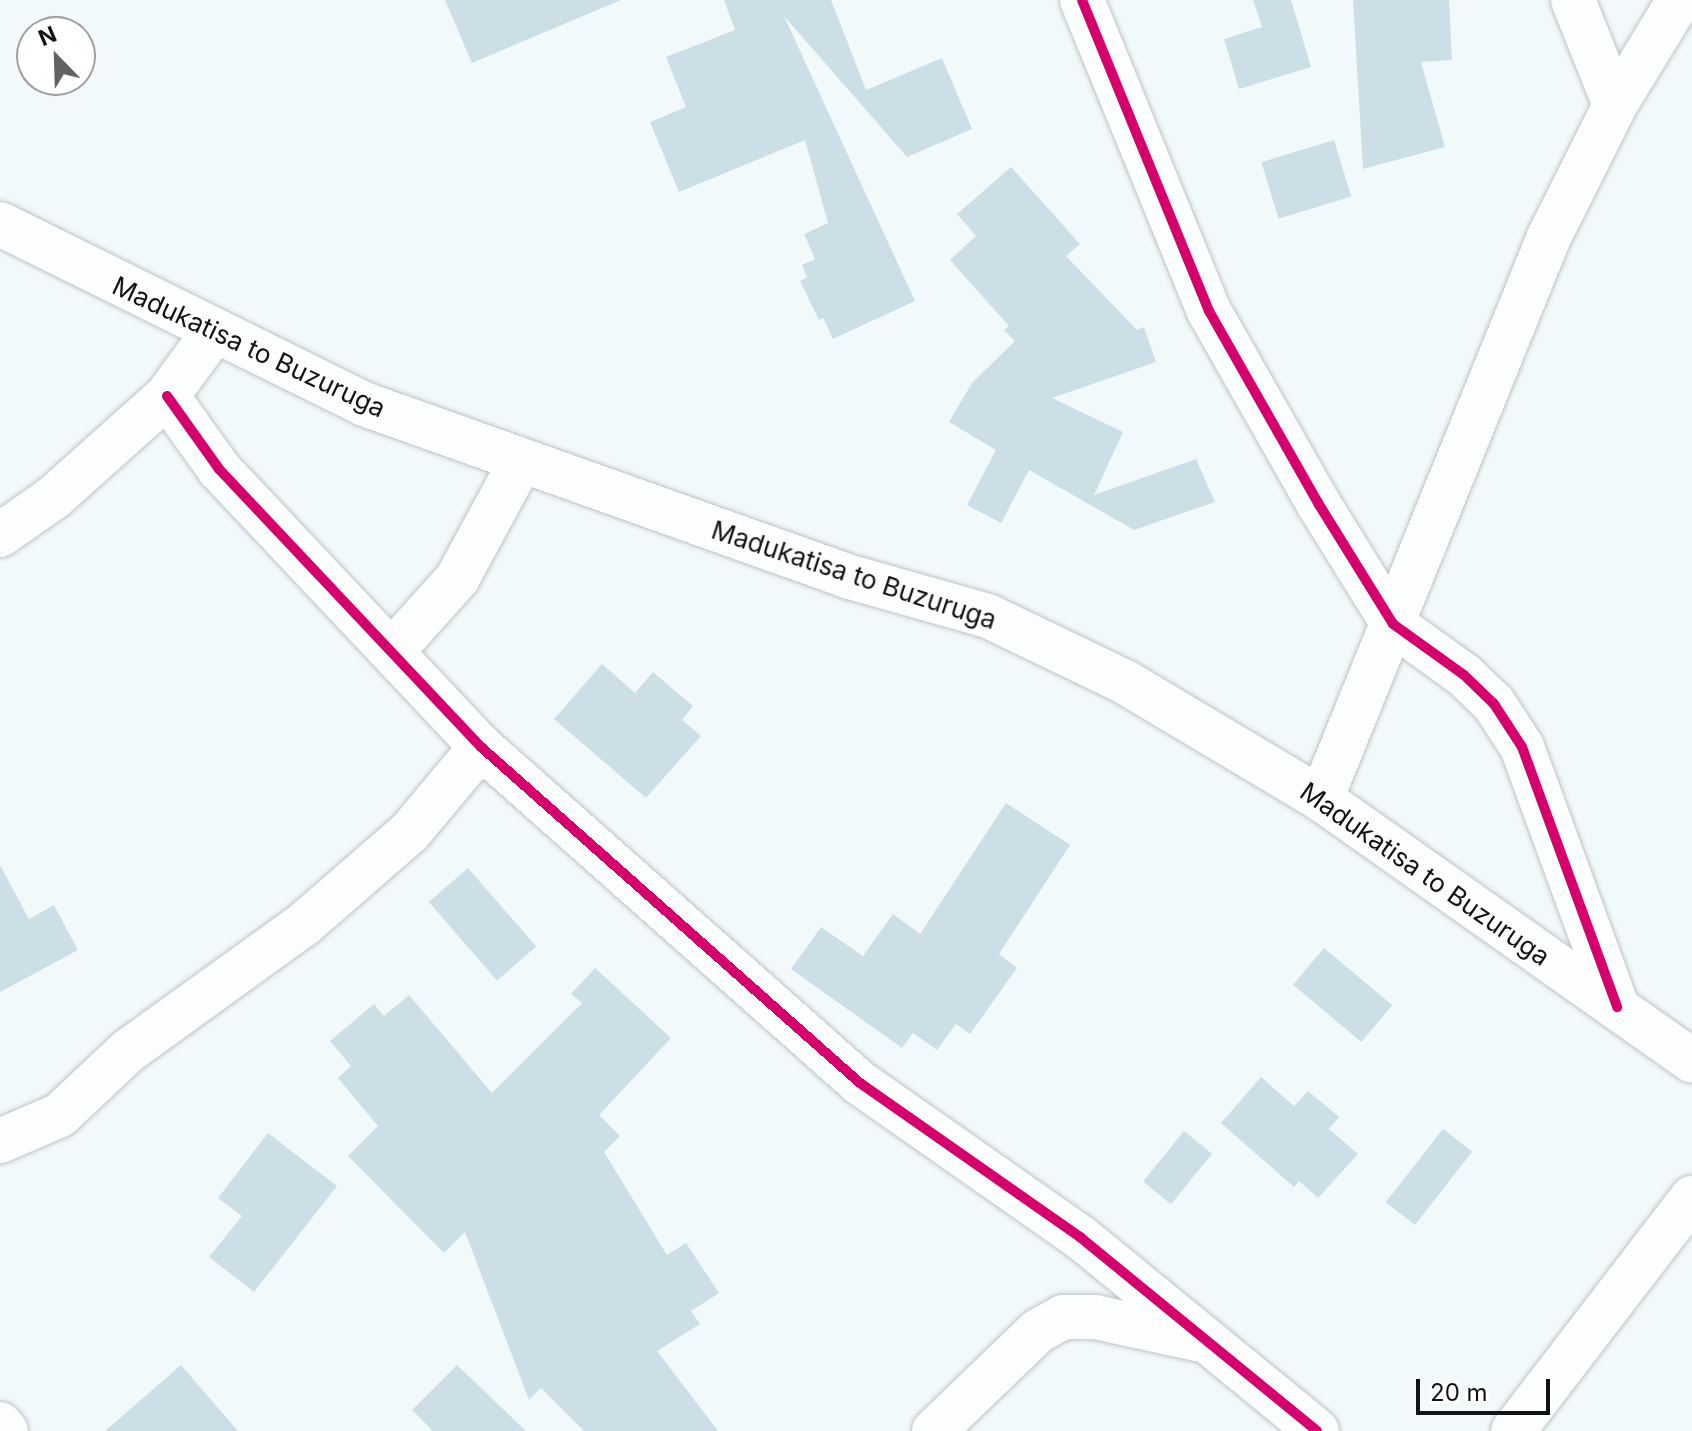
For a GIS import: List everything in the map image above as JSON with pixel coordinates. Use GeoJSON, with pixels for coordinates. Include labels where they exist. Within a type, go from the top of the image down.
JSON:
{"type":"FeatureCollection","features":[{"type":"Feature","properties":{"kind":"street"},"geometry":{"type":"LineString","coordinates":[[1082,0],[1209,311],[1393,624],[1464,675],[1494,704],[1522,747],[1617,1007]]}},
{"type":"Feature","properties":{"kind":"street"},"geometry":{"type":"LineString","coordinates":[[1573,0],[1615,105]]}},
{"type":"Feature","properties":{"kind":"street"},"geometry":{"type":"LineString","coordinates":[[1321,799],[1549,237],[1615,105],[1679,0]]}},
{"type":"Feature","properties":{"kind":"street","name":"Madukatisa to Buzuruga"},"geometry":{"type":"LineString","coordinates":[[0,224],[213,333],[364,404],[520,463],[850,577],[988,616],[1125,682],[1321,799],[1692,1061]]}},
{"type":"Feature","properties":{"kind":"street"},"geometry":{"type":"LineString","coordinates":[[0,535],[53,498],[167,396],[213,333]]}},
{"type":"Feature","properties":{"kind":"street"},"geometry":{"type":"LineString","coordinates":[[167,396],[219,469],[394,649],[481,747],[860,1083],[1080,1237],[1203,1341],[1317,1431]]}},
{"type":"Feature","properties":{"kind":"street"},"geometry":{"type":"LineString","coordinates":[[394,649],[457,579],[520,463]]}},
{"type":"Feature","properties":{"kind":"street"},"geometry":{"type":"LineString","coordinates":[[0,1141],[60,1115],[128,1051],[303,925],[409,833],[481,747]]}},
{"type":"Feature","properties":{"kind":"street"},"geometry":{"type":"LineString","coordinates":[[1513,1431],[1692,1198]]}},
{"type":"Feature","properties":{"kind":"street"},"geometry":{"type":"LineString","coordinates":[[934,1431],[1038,1331],[1063,1317],[1095,1317],[1203,1341]]}},
{"type":"Feature","properties":{"kind":"street"},"geometry":{"type":"LineString","coordinates":[[0,1424],[6,1431]]}},
{"type":"Feature","properties":{"kind":"building"},"geometry":{"type":"Polygon","coordinates":[[[445,0],[621,0],[472,63],[445,0]]]}},
{"type":"Feature","properties":{"kind":"building"},"geometry":{"type":"Polygon","coordinates":[[[724,0],[831,0],[866,90],[942,58],[972,129],[907,157],[784,16],[915,301],[833,339],[823,318],[819,320],[800,281],[807,277],[802,265],[815,259],[804,234],[828,223],[805,140],[679,192],[650,122],[686,107],[666,57],[735,30],[724,0]]]}},
{"type":"Feature","properties":{"kind":"building"},"geometry":{"type":"Polygon","coordinates":[[[1253,0],[1291,0],[1311,67],[1239,89],[1224,39],[1262,27],[1253,0]]]}},
{"type":"Feature","properties":{"kind":"building"},"geometry":{"type":"Polygon","coordinates":[[[1353,0],[1449,0],[1452,60],[1421,62],[1445,147],[1363,169],[1353,0]]]}},
{"type":"Feature","properties":{"kind":"building"},"geometry":{"type":"Polygon","coordinates":[[[1334,140],[1351,196],[1279,219],[1261,162],[1334,140]]]}},
{"type":"Feature","properties":{"kind":"building"},"geometry":{"type":"Polygon","coordinates":[[[1011,167],[1080,244],[1066,256],[1137,330],[1144,327],[1156,362],[1052,398],[1123,432],[1094,495],[1196,459],[1215,502],[1134,530],[1029,470],[1001,523],[967,505],[996,450],[949,422],[972,383],[1015,341],[1004,330],[1009,326],[950,260],[976,236],[957,214],[1011,167]]]}},
{"type":"Feature","properties":{"kind":"building"},"geometry":{"type":"Polygon","coordinates":[[[602,664],[635,693],[653,672],[693,706],[682,720],[701,736],[646,798],[554,719],[602,664]]]}},
{"type":"Feature","properties":{"kind":"building"},"geometry":{"type":"Polygon","coordinates":[[[1006,803],[1070,845],[999,954],[1017,968],[970,1034],[956,1024],[937,1050],[913,1033],[902,1048],[791,969],[821,927],[863,956],[893,914],[920,934],[1006,803]]]}},
{"type":"Feature","properties":{"kind":"building"},"geometry":{"type":"Polygon","coordinates":[[[0,865],[29,919],[54,905],[78,950],[0,992],[0,865]]]}},
{"type":"Feature","properties":{"kind":"building"},"geometry":{"type":"Polygon","coordinates":[[[468,868],[536,946],[497,981],[429,902],[468,868]]]}},
{"type":"Feature","properties":{"kind":"building"},"geometry":{"type":"Polygon","coordinates":[[[1324,948],[1392,1005],[1361,1042],[1293,985],[1324,948]]]}},
{"type":"Feature","properties":{"kind":"building"},"geometry":{"type":"Polygon","coordinates":[[[595,968],[671,1038],[599,1115],[620,1136],[604,1152],[667,1255],[686,1243],[719,1293],[691,1311],[700,1324],[657,1351],[718,1431],[584,1431],[541,1388],[529,1400],[465,1232],[444,1253],[348,1156],[378,1126],[338,1078],[351,1066],[330,1041],[374,1004],[384,1016],[409,995],[492,1093],[582,1003],[571,994],[595,968]]]}},
{"type":"Feature","properties":{"kind":"building"},"geometry":{"type":"Polygon","coordinates":[[[1261,1077],[1294,1106],[1308,1091],[1339,1117],[1329,1129],[1358,1154],[1318,1198],[1299,1181],[1294,1187],[1221,1123],[1261,1077]]]}},
{"type":"Feature","properties":{"kind":"building"},"geometry":{"type":"Polygon","coordinates":[[[1443,1129],[1472,1152],[1415,1225],[1386,1202],[1443,1129]]]}},
{"type":"Feature","properties":{"kind":"building"},"geometry":{"type":"Polygon","coordinates":[[[1184,1131],[1212,1154],[1171,1204],[1143,1182],[1184,1131]]]}},
{"type":"Feature","properties":{"kind":"building"},"geometry":{"type":"Polygon","coordinates":[[[268,1133],[337,1186],[254,1292],[209,1257],[242,1216],[218,1198],[268,1133]]]}},
{"type":"Feature","properties":{"kind":"building"},"geometry":{"type":"Polygon","coordinates":[[[181,1365],[238,1431],[105,1431],[181,1365]]]}},
{"type":"Feature","properties":{"kind":"building"},"geometry":{"type":"Polygon","coordinates":[[[457,1365],[526,1431],[433,1431],[412,1410],[457,1365]]]}},
{"type":"Feature","properties":{"kind":"cycle path"},"geometry":{"type":"LineString","coordinates":[[1082,0],[1209,311],[1318,503],[1393,624],[1464,675],[1494,704],[1522,747],[1617,1007]]}},
{"type":"Feature","properties":{"kind":"cycle path"},"geometry":{"type":"LineString","coordinates":[[167,396],[219,469],[481,747],[860,1083],[1080,1237],[1317,1431]]}}]}
